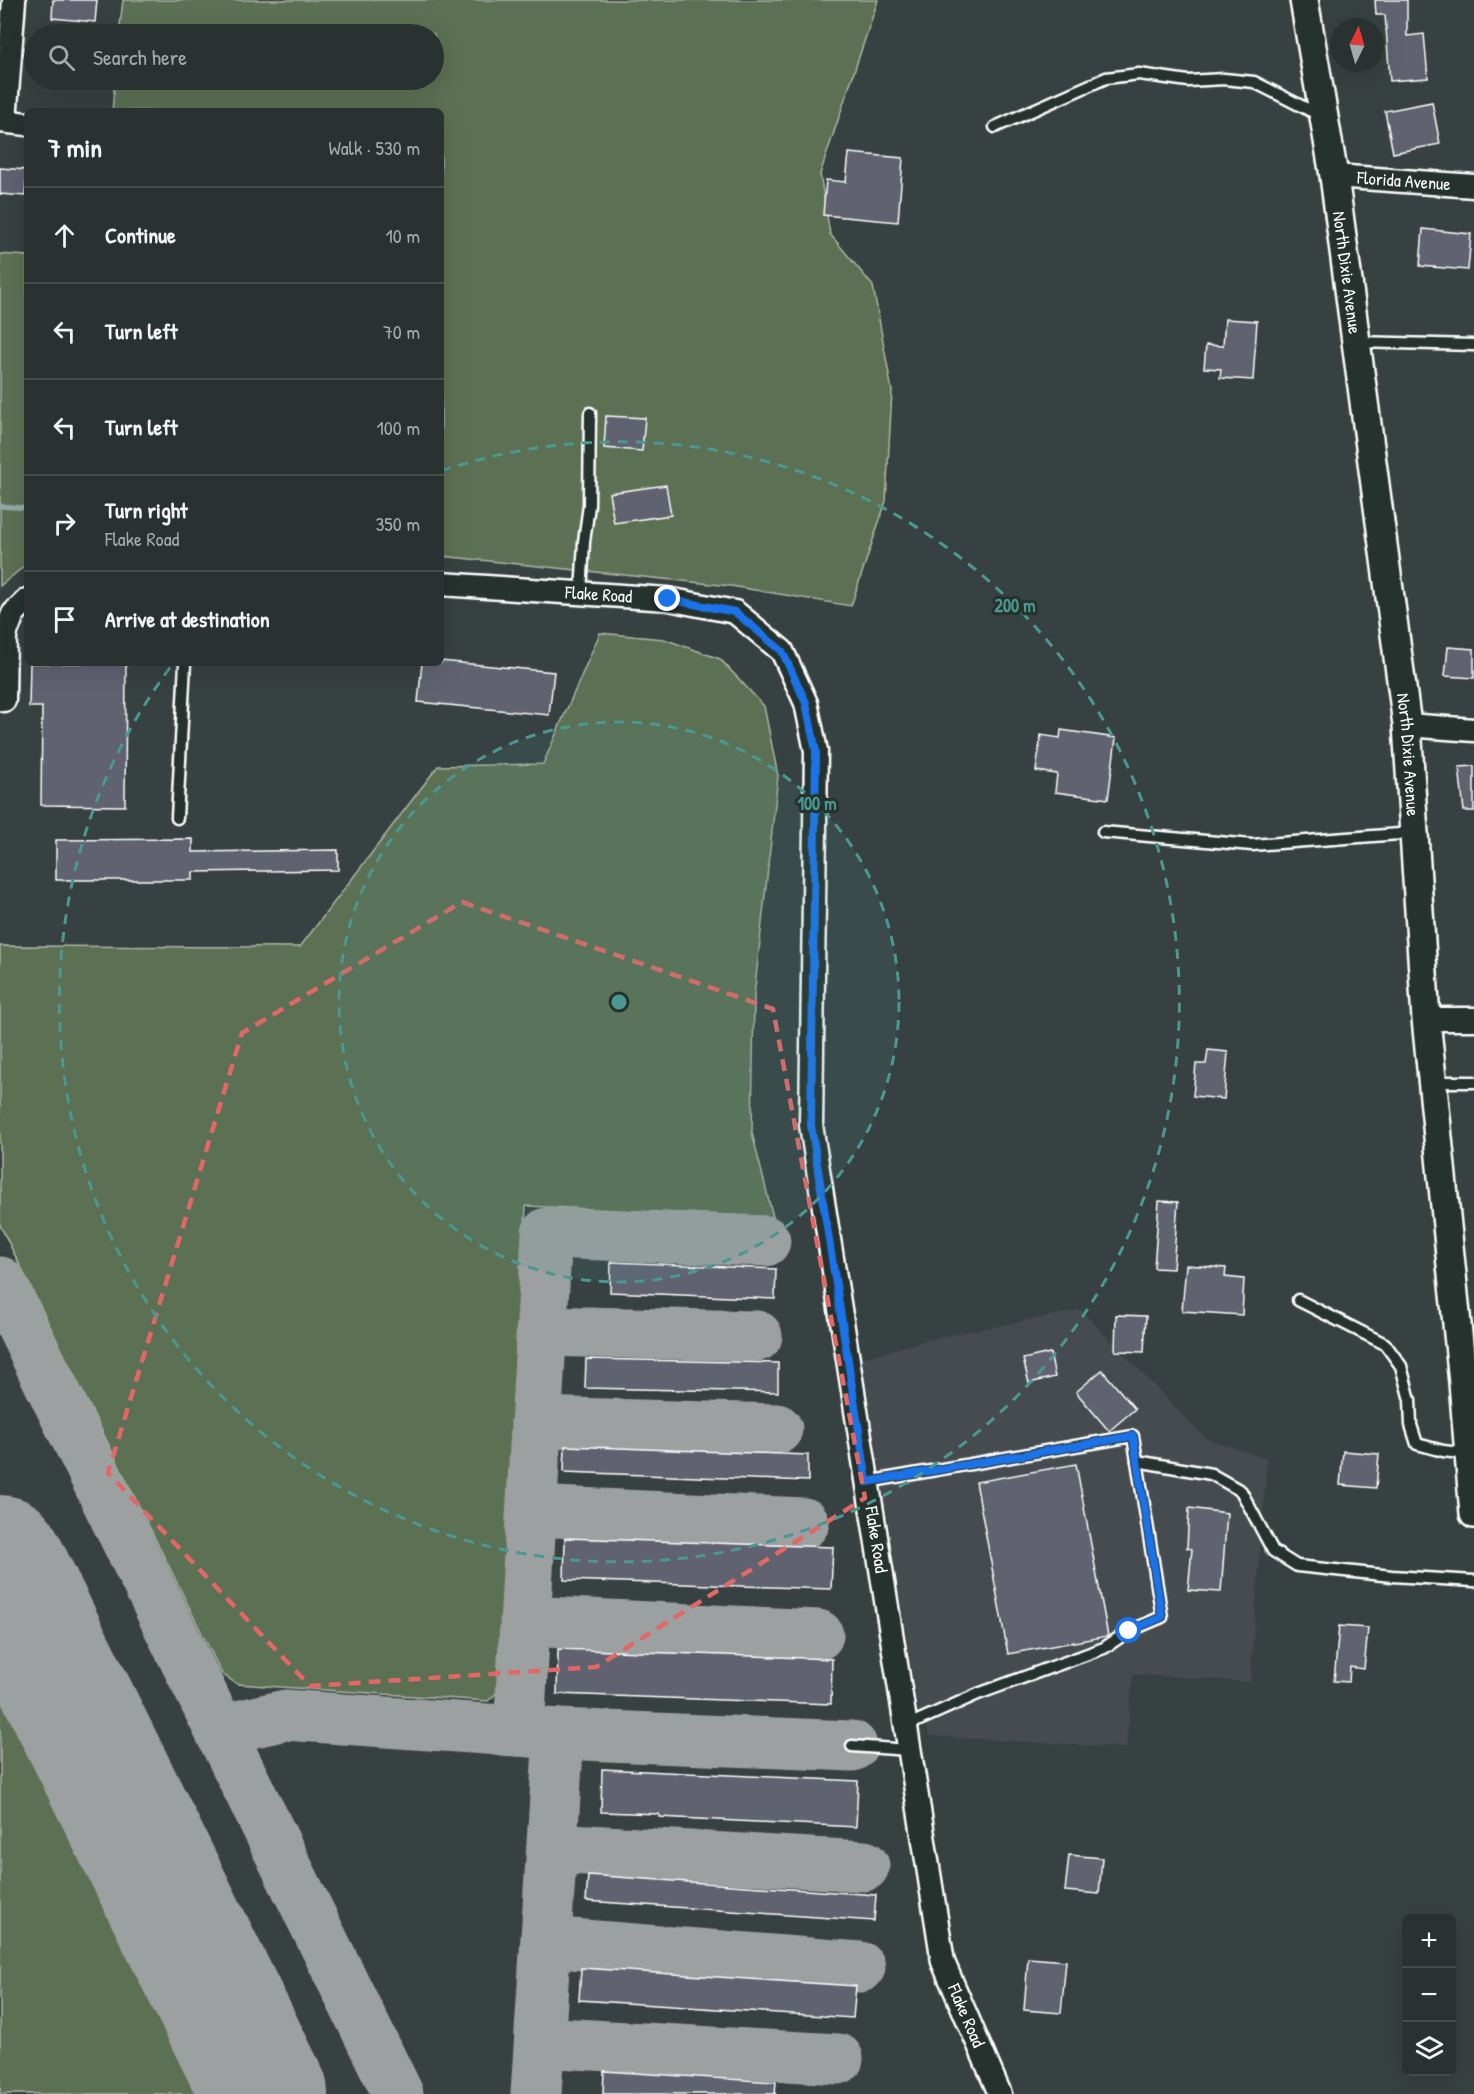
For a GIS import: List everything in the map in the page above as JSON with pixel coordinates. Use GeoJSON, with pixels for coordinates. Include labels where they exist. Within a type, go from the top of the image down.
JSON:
{"type":"FeatureCollection","features":[{"type":"Feature","properties":{"kind":"street"},"geometry":{"type":"LineString","coordinates":[[11,122],[14,0]]}},
{"type":"Feature","properties":{"kind":"street","name":"North Dixie Avenue"},"geometry":{"type":"LineString","coordinates":[[1304,0],[1334,176],[1407,725],[1426,1019],[1469,1383],[1469,1454],[1474,1501]]}},
{"type":"Feature","properties":{"kind":"street","name":"Florida Avenue"},"geometry":{"type":"LineString","coordinates":[[1334,176],[1474,186]]}},
{"type":"Feature","properties":{"kind":"street","name":"Flake Road"},"geometry":{"type":"LineString","coordinates":[[444,584],[668,599],[735,612],[782,651],[806,703],[816,751],[811,1125],[943,1962],[1000,2094]]}},
{"type":"Feature","properties":{"kind":"street"},"geometry":{"type":"LineString","coordinates":[[4,700],[5,634],[13,614],[24,603]]}},
{"type":"Feature","properties":{"kind":"street"},"geometry":{"type":"LineString","coordinates":[[1407,725],[1474,730]]}},
{"type":"Feature","properties":{"kind":"street"},"geometry":{"type":"LineString","coordinates":[[1426,1019],[1474,1019]]}},
{"type":"Feature","properties":{"kind":"lane"},"geometry":{"type":"LineString","coordinates":[[995,128],[1106,78],[1139,74],[1188,81],[1224,79],[1254,82],[1324,117]]}},
{"type":"Feature","properties":{"kind":"lane"},"geometry":{"type":"LineString","coordinates":[[1356,342],[1474,345]]}},
{"type":"Feature","properties":{"kind":"lane"},"geometry":{"type":"LineString","coordinates":[[581,593],[589,505],[590,413]]}},
{"type":"Feature","properties":{"kind":"lane"},"geometry":{"type":"LineString","coordinates":[[177,818],[185,666]]}},
{"type":"Feature","properties":{"kind":"lane"},"geometry":{"type":"LineString","coordinates":[[1103,832],[1252,845],[1414,833]]}},
{"type":"Feature","properties":{"kind":"lane"},"geometry":{"type":"LineString","coordinates":[[1432,1082],[1474,1082]]}},
{"type":"Feature","properties":{"kind":"lane"},"geometry":{"type":"LineString","coordinates":[[1298,1300],[1385,1344],[1401,1366],[1410,1400],[1411,1425],[1417,1444],[1443,1451],[1469,1454]]}},
{"type":"Feature","properties":{"kind":"lane"},"geometry":{"type":"LineString","coordinates":[[867,1482],[1133,1436],[1162,1617],[1129,1631],[1104,1648],[978,1694],[905,1726]]}},
{"type":"Feature","properties":{"kind":"lane"},"geometry":{"type":"LineString","coordinates":[[1137,1461],[1211,1474],[1240,1491],[1273,1551],[1297,1566],[1392,1576],[1474,1581]]}},
{"type":"Feature","properties":{"kind":"lane"},"geometry":{"type":"LineString","coordinates":[[852,1746],[909,1750]]}},
{"type":"Feature","properties":{"kind":"highlighted area"},"geometry":{"type":"Polygon","coordinates":[[[462,902],[773,1009],[865,1498],[596,1667],[310,1686],[108,1473],[242,1033],[462,902]]]}},
{"type":"Feature","properties":{"kind":"shaded area"},"geometry":{"type":"Polygon","coordinates":[[[1081,1310],[1205,1438],[1267,1459],[1250,1682],[1133,1674],[1126,1748],[930,1736],[917,1704],[862,1358],[935,1338],[1081,1310]]]}},
{"type":"Feature","properties":{"kind":"green space"},"geometry":{"type":"Polygon","coordinates":[[[123,0],[878,0],[820,174],[830,234],[873,286],[892,391],[886,501],[851,606],[731,586],[444,556],[444,108],[112,108],[114,90],[444,90],[444,24],[120,24],[123,0]]]}},
{"type":"Feature","properties":{"kind":"green space"},"geometry":{"type":"Polygon","coordinates":[[[0,254],[24,256],[24,566],[0,586],[0,254]]]}},
{"type":"Feature","properties":{"kind":"green space"},"geometry":{"type":"Polygon","coordinates":[[[600,633],[664,639],[720,659],[764,706],[778,776],[754,996],[752,1133],[773,1217],[526,1206],[503,1687],[488,1701],[237,1684],[222,1674],[0,1225],[0,946],[300,947],[438,766],[543,764],[600,633]]]}},
{"type":"Feature","properties":{"kind":"green space"},"geometry":{"type":"Polygon","coordinates":[[[0,1670],[211,2094],[0,2094],[0,1670]]]}},
{"type":"Feature","properties":{"kind":"building"},"geometry":{"type":"Polygon","coordinates":[[[53,0],[97,0],[95,22],[52,18],[53,0]]]}},
{"type":"Feature","properties":{"kind":"building"},"geometry":{"type":"Polygon","coordinates":[[[1375,0],[1407,0],[1407,36],[1424,34],[1428,78],[1390,81],[1385,15],[1376,15],[1375,0]]]}},
{"type":"Feature","properties":{"kind":"building"},"geometry":{"type":"Polygon","coordinates":[[[1432,102],[1440,144],[1393,153],[1385,111],[1432,102]]]}},
{"type":"Feature","properties":{"kind":"building"},"geometry":{"type":"Polygon","coordinates":[[[849,153],[903,158],[898,222],[823,215],[826,180],[846,182],[849,153]]]}},
{"type":"Feature","properties":{"kind":"building"},"geometry":{"type":"Polygon","coordinates":[[[0,168],[24,170],[24,196],[0,194],[0,168]]]}},
{"type":"Feature","properties":{"kind":"building"},"geometry":{"type":"Polygon","coordinates":[[[1423,229],[1471,234],[1468,270],[1420,266],[1423,229]]]}},
{"type":"Feature","properties":{"kind":"building"},"geometry":{"type":"Polygon","coordinates":[[[1225,319],[1257,321],[1253,380],[1220,378],[1221,369],[1204,368],[1206,345],[1223,346],[1225,319]]]}},
{"type":"Feature","properties":{"kind":"building"},"geometry":{"type":"Polygon","coordinates":[[[606,416],[645,418],[642,451],[604,448],[606,416]]]}},
{"type":"Feature","properties":{"kind":"building"},"geometry":{"type":"Polygon","coordinates":[[[666,485],[671,515],[614,523],[609,493],[666,485]]]}},
{"type":"Feature","properties":{"kind":"building"},"geometry":{"type":"Polygon","coordinates":[[[1448,647],[1474,649],[1474,678],[1445,676],[1448,647]]]}},
{"type":"Feature","properties":{"kind":"building"},"geometry":{"type":"Polygon","coordinates":[[[444,661],[554,672],[549,715],[418,702],[422,666],[444,666],[444,661]]]}},
{"type":"Feature","properties":{"kind":"building"},"geometry":{"type":"Polygon","coordinates":[[[30,666],[126,666],[125,806],[41,805],[42,707],[29,707],[30,666]]]}},
{"type":"Feature","properties":{"kind":"building"},"geometry":{"type":"Polygon","coordinates":[[[1061,730],[1116,738],[1108,799],[1055,792],[1057,774],[1036,771],[1041,735],[1060,738],[1061,730]]]}},
{"type":"Feature","properties":{"kind":"building"},"geometry":{"type":"Polygon","coordinates":[[[1474,766],[1474,811],[1464,811],[1459,767],[1474,766]]]}},
{"type":"Feature","properties":{"kind":"building"},"geometry":{"type":"Polygon","coordinates":[[[193,839],[193,852],[338,850],[338,870],[193,872],[193,880],[56,880],[56,840],[193,839]]]}},
{"type":"Feature","properties":{"kind":"building"},"geometry":{"type":"Polygon","coordinates":[[[1208,1050],[1228,1052],[1224,1099],[1193,1096],[1196,1064],[1206,1064],[1208,1050]]]}},
{"type":"Feature","properties":{"kind":"building"},"geometry":{"type":"Polygon","coordinates":[[[1159,1201],[1178,1202],[1173,1269],[1154,1268],[1159,1201]]]}},
{"type":"Feature","properties":{"kind":"building"},"geometry":{"type":"Polygon","coordinates":[[[611,1262],[776,1269],[775,1299],[610,1292],[611,1262]]]}},
{"type":"Feature","properties":{"kind":"building"},"geometry":{"type":"Polygon","coordinates":[[[1186,1265],[1226,1268],[1225,1277],[1244,1279],[1242,1315],[1182,1311],[1186,1265]]]}},
{"type":"Feature","properties":{"kind":"building"},"geometry":{"type":"Polygon","coordinates":[[[1116,1315],[1146,1316],[1144,1352],[1115,1351],[1116,1315]]]}},
{"type":"Feature","properties":{"kind":"building"},"geometry":{"type":"Polygon","coordinates":[[[1050,1353],[1055,1377],[1029,1383],[1023,1359],[1050,1353]]]}},
{"type":"Feature","properties":{"kind":"building"},"geometry":{"type":"Polygon","coordinates":[[[586,1359],[778,1363],[778,1392],[585,1388],[586,1359]]]}},
{"type":"Feature","properties":{"kind":"building"},"geometry":{"type":"Polygon","coordinates":[[[1102,1370],[1135,1409],[1109,1431],[1076,1392],[1102,1370]]]}},
{"type":"Feature","properties":{"kind":"building"},"geometry":{"type":"Polygon","coordinates":[[[565,1446],[808,1455],[808,1481],[564,1472],[565,1446]]]}},
{"type":"Feature","properties":{"kind":"building"},"geometry":{"type":"Polygon","coordinates":[[[1343,1451],[1379,1454],[1376,1488],[1340,1485],[1343,1451]]]}},
{"type":"Feature","properties":{"kind":"building"},"geometry":{"type":"Polygon","coordinates":[[[1076,1464],[1108,1636],[1008,1654],[976,1482],[1076,1464]]]}},
{"type":"Feature","properties":{"kind":"building"},"geometry":{"type":"Polygon","coordinates":[[[1189,1508],[1227,1513],[1221,1592],[1188,1590],[1192,1549],[1187,1548],[1189,1508]]]}},
{"type":"Feature","properties":{"kind":"building"},"geometry":{"type":"Polygon","coordinates":[[[565,1538],[833,1547],[831,1589],[564,1580],[565,1538]]]}},
{"type":"Feature","properties":{"kind":"building"},"geometry":{"type":"Polygon","coordinates":[[[1339,1626],[1368,1628],[1364,1669],[1350,1667],[1349,1682],[1334,1681],[1339,1626]]]}},
{"type":"Feature","properties":{"kind":"building"},"geometry":{"type":"Polygon","coordinates":[[[558,1649],[832,1659],[831,1704],[557,1694],[558,1649]]]}},
{"type":"Feature","properties":{"kind":"building"},"geometry":{"type":"Polygon","coordinates":[[[602,1769],[858,1781],[856,1827],[601,1812],[602,1769]]]}},
{"type":"Feature","properties":{"kind":"building"},"geometry":{"type":"Polygon","coordinates":[[[1069,1855],[1102,1858],[1099,1894],[1065,1891],[1069,1855]]]}},
{"type":"Feature","properties":{"kind":"building"},"geometry":{"type":"Polygon","coordinates":[[[588,1875],[876,1895],[874,1921],[586,1901],[588,1875]]]}},
{"type":"Feature","properties":{"kind":"building"},"geometry":{"type":"Polygon","coordinates":[[[1028,1958],[1066,1961],[1061,2013],[1024,2010],[1028,1958]]]}},
{"type":"Feature","properties":{"kind":"building"},"geometry":{"type":"Polygon","coordinates":[[[581,1968],[856,1986],[853,2018],[579,2000],[581,1968]]]}},
{"type":"Feature","properties":{"kind":"building"},"geometry":{"type":"Polygon","coordinates":[[[604,2071],[776,2082],[775,2094],[603,2094],[604,2071]]]}},
{"type":"Feature","properties":{"kind":"waterway"},"geometry":{"type":"LineString","coordinates":[[0,506],[24,508]]}},
{"type":"Feature","properties":{"kind":"taxiway"},"geometry":{"type":"LineString","coordinates":[[519,1731],[547,1233],[765,1241]]}},
{"type":"Feature","properties":{"kind":"taxiway"},"geometry":{"type":"LineString","coordinates":[[0,1282],[398,2094]]}},
{"type":"Feature","properties":{"kind":"taxiway"},"geometry":{"type":"LineString","coordinates":[[541,1331],[757,1336]]}},
{"type":"Feature","properties":{"kind":"taxiway"},"geometry":{"type":"LineString","coordinates":[[536,1422],[777,1429]]}},
{"type":"Feature","properties":{"kind":"taxiway"},"geometry":{"type":"LineString","coordinates":[[532,1511],[804,1523]]}},
{"type":"Feature","properties":{"kind":"taxiway"},"geometry":{"type":"LineString","coordinates":[[526,1621],[818,1635]]}},
{"type":"Feature","properties":{"kind":"taxiway"},"geometry":{"type":"LineString","coordinates":[[220,1730],[285,1715],[559,1734],[852,1746]]}},
{"type":"Feature","properties":{"kind":"taxiway"},"geometry":{"type":"LineString","coordinates":[[536,2094],[559,1734]]}},
{"type":"Feature","properties":{"kind":"taxiway"},"geometry":{"type":"LineString","coordinates":[[552,1848],[864,1866]]}},
{"type":"Feature","properties":{"kind":"taxiway"},"geometry":{"type":"LineString","coordinates":[[546,1942],[860,1967]]}},
{"type":"Feature","properties":{"kind":"taxiway"},"geometry":{"type":"LineString","coordinates":[[540,2042],[838,2059]]}},
{"type":"Feature","properties":{"kind":"runway"},"geometry":{"type":"LineString","coordinates":[[0,1558],[265,2094]]}},
{"type":"Feature","properties":{"kind":"route"},"geometry":{"type":"LineString","coordinates":[[668,599],[735,612],[782,651],[806,703],[816,751],[811,1125],[867,1482],[1133,1436],[1162,1617],[1129,1631]]}}]}
